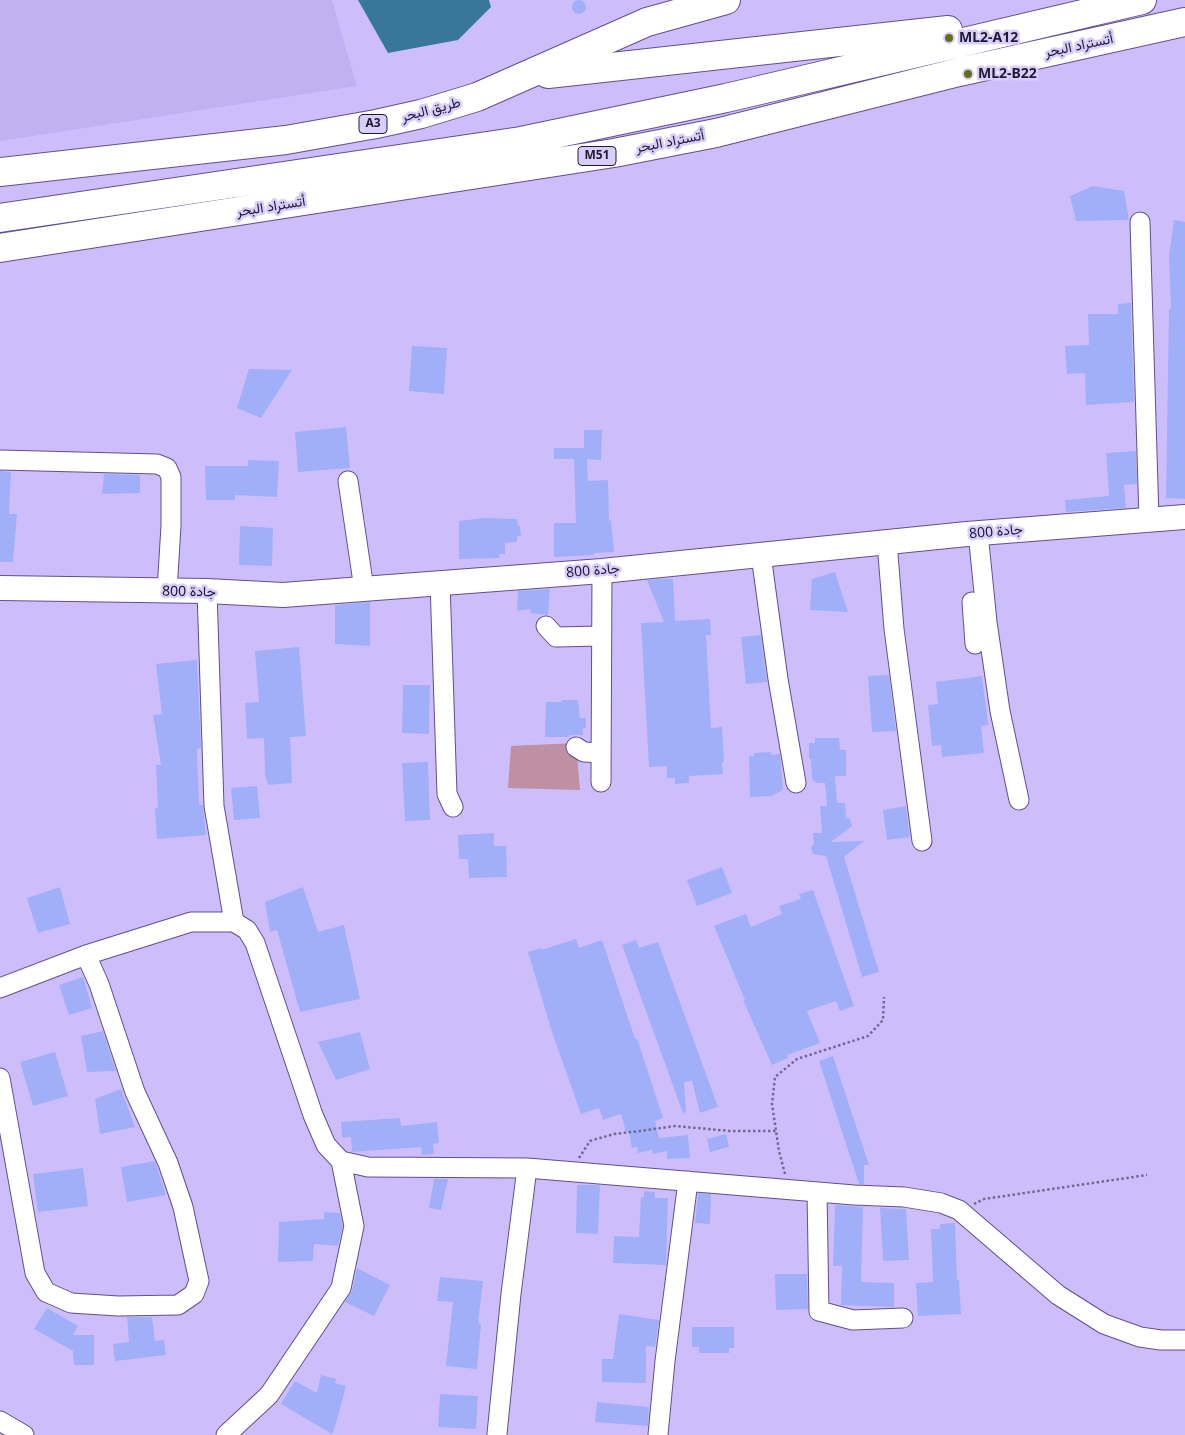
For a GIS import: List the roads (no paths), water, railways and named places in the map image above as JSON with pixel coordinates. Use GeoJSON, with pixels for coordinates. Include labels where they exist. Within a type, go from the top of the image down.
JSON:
{"type":"FeatureCollection","features":[{"type":"Feature","properties":{"kind":"highway","name":"طريق البحر"},"geometry":{"type":"LineString","coordinates":[[0,172],[286,140],[421,114],[477,97],[607,38],[647,22],[726,0]]}},
{"type":"Feature","properties":{"kind":"highway","name":"M51"},"geometry":{"type":"LineString","coordinates":[[0,218],[521,141],[726,98],[1142,0]]}},
{"type":"Feature","properties":{"kind":"highway"},"geometry":{"type":"LineString","coordinates":[[525,76],[1069,16]]}},
{"type":"Feature","properties":{"kind":"highway","name":"أتستراد البحر"},"geometry":{"type":"LineString","coordinates":[[0,248],[614,153],[716,133],[959,72],[1185,22]]}},
{"type":"Feature","properties":{"kind":"main road","name":"جادة 800"},"geometry":{"type":"LineString","coordinates":[[0,588],[207,591],[283,595],[602,571],[973,533],[1185,517]]}},
{"type":"Feature","properties":{"kind":"street"},"geometry":{"type":"LineString","coordinates":[[1140,222],[1149,519]]}},
{"type":"Feature","properties":{"kind":"street"},"geometry":{"type":"LineString","coordinates":[[0,460],[157,464],[167,468],[171,476],[171,526],[167,591]]}},
{"type":"Feature","properties":{"kind":"street"},"geometry":{"type":"LineString","coordinates":[[348,481],[364,589]]}},
{"type":"Feature","properties":{"kind":"street"},"geometry":{"type":"LineString","coordinates":[[973,533],[975,644]]}},
{"type":"Feature","properties":{"kind":"street"},"geometry":{"type":"LineString","coordinates":[[973,533],[1000,711],[1019,800]]}},
{"type":"Feature","properties":{"kind":"street"},"geometry":{"type":"LineString","coordinates":[[887,542],[894,629],[922,841]]}},
{"type":"Feature","properties":{"kind":"street"},"geometry":{"type":"LineString","coordinates":[[761,555],[778,678],[796,783]]}},
{"type":"Feature","properties":{"kind":"street"},"geometry":{"type":"LineString","coordinates":[[600,782],[602,571]]}},
{"type":"Feature","properties":{"kind":"street"},"geometry":{"type":"LineString","coordinates":[[440,582],[448,794],[453,808]]}},
{"type":"Feature","properties":{"kind":"street"},"geometry":{"type":"LineString","coordinates":[[207,591],[214,806],[234,922]]}},
{"type":"Feature","properties":{"kind":"street"},"geometry":{"type":"LineString","coordinates":[[546,626],[556,637],[601,636]]}},
{"type":"Feature","properties":{"kind":"street"},"geometry":{"type":"LineString","coordinates":[[576,747],[584,752],[601,753]]}},
{"type":"Feature","properties":{"kind":"street"},"geometry":{"type":"LineString","coordinates":[[0,988],[86,955],[191,922],[234,922],[247,930],[255,943],[312,1115],[326,1145],[341,1161],[354,1226],[341,1288],[269,1395],[226,1435]]}},
{"type":"Feature","properties":{"kind":"street"},"geometry":{"type":"LineString","coordinates":[[0,1078],[35,1273],[46,1292],[71,1303],[118,1306],[178,1305],[194,1294],[198,1281],[183,1207],[168,1163],[135,1092],[99,984],[86,955]]}},
{"type":"Feature","properties":{"kind":"street"},"geometry":{"type":"LineString","coordinates":[[341,1161],[368,1167],[527,1168],[916,1199],[941,1203],[959,1210],[1058,1295],[1098,1321],[1140,1337],[1161,1340],[1185,1340]]}},
{"type":"Feature","properties":{"kind":"street"},"geometry":{"type":"LineString","coordinates":[[497,1434],[511,1294],[527,1168]]}},
{"type":"Feature","properties":{"kind":"street"},"geometry":{"type":"LineString","coordinates":[[658,1435],[665,1361],[688,1181]]}},
{"type":"Feature","properties":{"kind":"street"},"geometry":{"type":"LineString","coordinates":[[817,1192],[819,1311],[853,1320],[903,1318]]}},
{"type":"Feature","properties":{"kind":"street"},"geometry":{"type":"LineString","coordinates":[[0,1421],[24,1435]]}},
{"type":"Feature","properties":{"kind":"water"},"geometry":{"type":"Polygon","coordinates":[[[358,0],[489,0],[491,7],[458,40],[388,53],[358,0]]]}},
{"type":"Feature","properties":{"kind":"place","name":"ML2-A12"},"geometry":{"type":"Point","coordinates":[949,38]}},
{"type":"Feature","properties":{"kind":"place","name":"ML2-B22"},"geometry":{"type":"Point","coordinates":[968,74]}}]}
